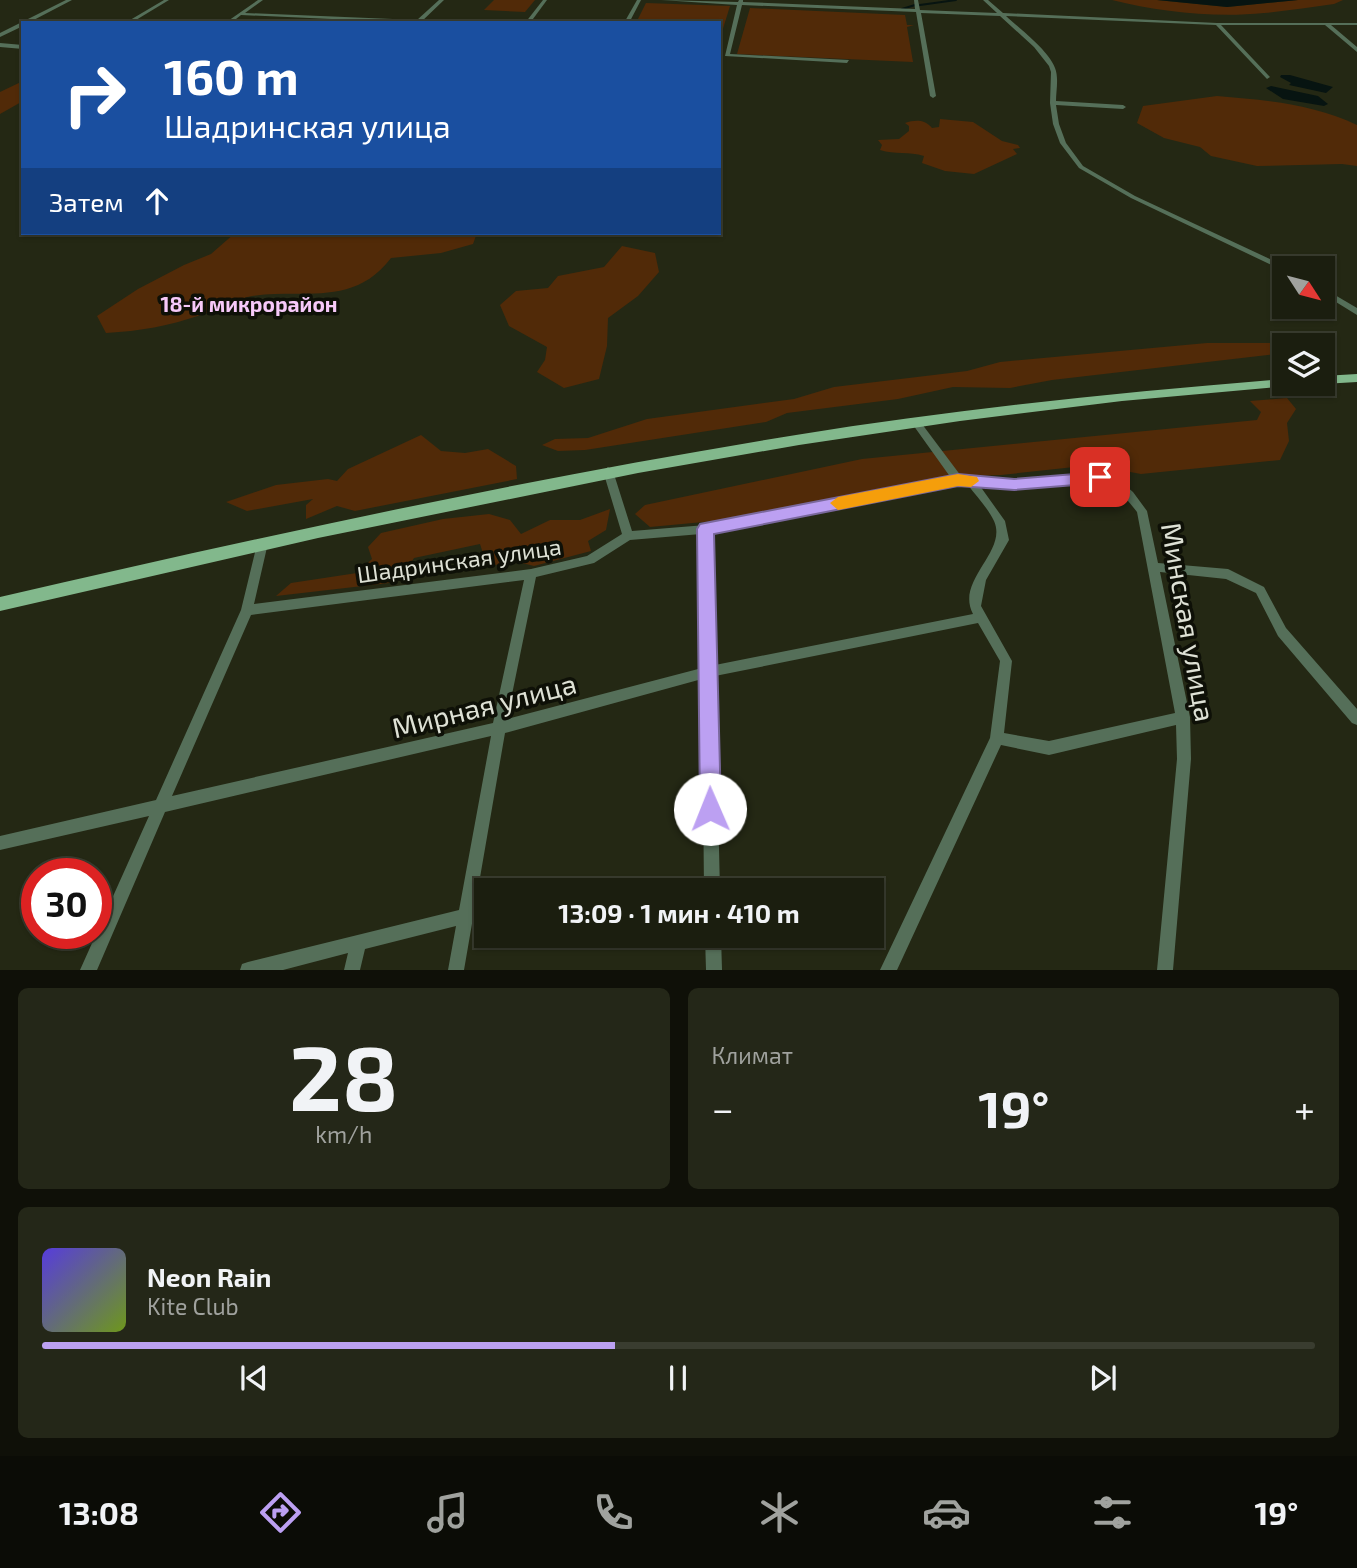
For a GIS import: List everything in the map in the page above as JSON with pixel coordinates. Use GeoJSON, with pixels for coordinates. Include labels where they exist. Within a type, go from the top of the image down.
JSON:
{"type":"FeatureCollection","features":[{"type":"Feature","properties":{"kind":"main road"},"geometry":{"type":"LineString","coordinates":[[1335,379],[1357,378]]}},
{"type":"Feature","properties":{"kind":"main road"},"geometry":{"type":"LineString","coordinates":[[0,604],[262,543],[608,471],[916,422],[1174,390],[1272,384]]}},
{"type":"Feature","properties":{"kind":"street"},"geometry":{"type":"LineString","coordinates":[[28,21],[70,0]]}},
{"type":"Feature","properties":{"kind":"street"},"geometry":{"type":"LineString","coordinates":[[130,21],[167,0]]}},
{"type":"Feature","properties":{"kind":"street"},"geometry":{"type":"LineString","coordinates":[[230,21],[261,0]]}},
{"type":"Feature","properties":{"kind":"street"},"geometry":{"type":"LineString","coordinates":[[419,21],[442,0]]}},
{"type":"Feature","properties":{"kind":"street"},"geometry":{"type":"LineString","coordinates":[[529,21],[545,0]]}},
{"type":"Feature","properties":{"kind":"street"},"geometry":{"type":"LineString","coordinates":[[627,21],[639,0]]}},
{"type":"Feature","properties":{"kind":"street"},"geometry":{"type":"LineString","coordinates":[[663,0],[1217,24],[1357,24]]}},
{"type":"Feature","properties":{"kind":"street"},"geometry":{"type":"LineString","coordinates":[[916,0],[933,96]]}},
{"type":"Feature","properties":{"kind":"street"},"geometry":{"type":"LineString","coordinates":[[985,0],[1036,46],[1052,66],[1056,124],[1063,143],[1073,158],[1091,174],[1133,197],[1212,232],[1272,263]]}},
{"type":"Feature","properties":{"kind":"street"},"geometry":{"type":"LineString","coordinates":[[741,2],[727,55],[847,61]]}},
{"type":"Feature","properties":{"kind":"street"},"geometry":{"type":"LineString","coordinates":[[241,13],[398,21]]}},
{"type":"Feature","properties":{"kind":"street"},"geometry":{"type":"LineString","coordinates":[[0,35],[21,24]]}},
{"type":"Feature","properties":{"kind":"street"},"geometry":{"type":"LineString","coordinates":[[1217,24],[1267,77]]}},
{"type":"Feature","properties":{"kind":"street"},"geometry":{"type":"LineString","coordinates":[[1326,24],[1357,50]]}},
{"type":"Feature","properties":{"kind":"street"},"geometry":{"type":"LineString","coordinates":[[0,45],[21,47]]}},
{"type":"Feature","properties":{"kind":"street"},"geometry":{"type":"LineString","coordinates":[[1053,103],[1123,107]]}},
{"type":"Feature","properties":{"kind":"street"},"geometry":{"type":"LineString","coordinates":[[1335,298],[1357,312]]}},
{"type":"Feature","properties":{"kind":"street"},"geometry":{"type":"LineString","coordinates":[[916,422],[958,480]]}},
{"type":"Feature","properties":{"kind":"street"},"geometry":{"type":"LineString","coordinates":[[608,471],[628,536]]}},
{"type":"Feature","properties":{"kind":"street","name":"Минская улица"},"geometry":{"type":"LineString","coordinates":[[958,480],[1014,485],[1100,477],[1120,484],[1132,494],[1142,511],[1183,717],[1184,759],[1165,970]]}},
{"type":"Feature","properties":{"kind":"street","name":"Шадринская улица"},"geometry":{"type":"LineString","coordinates":[[247,610],[531,574],[590,560],[628,536],[706,529],[958,480]]}},
{"type":"Feature","properties":{"kind":"street"},"geometry":{"type":"LineString","coordinates":[[888,970],[997,738],[1006,661],[998,642],[975,606],[975,596],[984,570],[1003,540],[1003,531],[1000,521],[971,481]]}},
{"type":"Feature","properties":{"kind":"street"},"geometry":{"type":"LineString","coordinates":[[706,529],[712,878]]}},
{"type":"Feature","properties":{"kind":"street"},"geometry":{"type":"LineString","coordinates":[[88,970],[247,610],[262,543]]}},
{"type":"Feature","properties":{"kind":"street"},"geometry":{"type":"LineString","coordinates":[[1153,567],[1228,574],[1260,590],[1282,632],[1357,719]]}},
{"type":"Feature","properties":{"kind":"street"},"geometry":{"type":"LineString","coordinates":[[456,970],[499,728],[531,574]]}},
{"type":"Feature","properties":{"kind":"street","name":"Мирная улица"},"geometry":{"type":"LineString","coordinates":[[0,843],[499,728],[708,672],[981,618]]}},
{"type":"Feature","properties":{"kind":"street"},"geometry":{"type":"LineString","coordinates":[[997,738],[1049,748],[1183,717]]}},
{"type":"Feature","properties":{"kind":"street"},"geometry":{"type":"LineString","coordinates":[[248,970],[466,916]]}},
{"type":"Feature","properties":{"kind":"street"},"geometry":{"type":"LineString","coordinates":[[352,970],[359,942]]}},
{"type":"Feature","properties":{"kind":"street"},"geometry":{"type":"LineString","coordinates":[[713,948],[714,970]]}},
{"type":"Feature","properties":{"kind":"shaded area"},"geometry":{"type":"Polygon","coordinates":[[[494,0],[535,0],[525,12],[484,10],[494,0]]]}},
{"type":"Feature","properties":{"kind":"shaded area"},"geometry":{"type":"Polygon","coordinates":[[[1112,0],[1157,0],[1227,7],[1298,0],[1343,0],[1334,4],[1290,10],[1226,15],[1168,11],[1112,0]]]}},
{"type":"Feature","properties":{"kind":"shaded area"},"geometry":{"type":"Polygon","coordinates":[[[1157,0],[1298,0],[1227,7],[1157,0]]]}},
{"type":"Feature","properties":{"kind":"shaded area"},"geometry":{"type":"Polygon","coordinates":[[[646,3],[730,6],[722,32],[721,21],[637,21],[646,3]]]}},
{"type":"Feature","properties":{"kind":"shaded area"},"geometry":{"type":"Polygon","coordinates":[[[750,8],[905,15],[907,25],[914,25],[907,27],[913,62],[737,54],[750,8]]]}},
{"type":"Feature","properties":{"kind":"shaded area"},"geometry":{"type":"Polygon","coordinates":[[[1281,75],[1333,87],[1326,93],[1289,85],[1291,83],[1280,77],[1281,75]]]}},
{"type":"Feature","properties":{"kind":"shaded area"},"geometry":{"type":"Polygon","coordinates":[[[21,82],[21,102],[0,114],[0,92],[21,82]]]}},
{"type":"Feature","properties":{"kind":"shaded area"},"geometry":{"type":"Polygon","coordinates":[[[1271,86],[1318,96],[1328,104],[1324,106],[1283,99],[1266,88],[1271,86]]]}},
{"type":"Feature","properties":{"kind":"shaded area"},"geometry":{"type":"Polygon","coordinates":[[[1217,96],[1271,101],[1306,108],[1357,125],[1357,166],[1257,166],[1211,156],[1200,147],[1164,138],[1137,123],[1143,106],[1217,96]]]}},
{"type":"Feature","properties":{"kind":"shaded area"},"geometry":{"type":"Polygon","coordinates":[[[940,119],[973,122],[1002,141],[1020,148],[1013,149],[1017,154],[974,174],[945,171],[922,163],[924,156],[880,150],[882,145],[878,140],[899,139],[909,131],[909,126],[905,123],[919,121],[932,128],[939,127],[940,119]]]}},
{"type":"Feature","properties":{"kind":"shaded area"},"geometry":{"type":"Polygon","coordinates":[[[233,235],[476,235],[473,244],[441,253],[391,258],[376,274],[344,290],[252,296],[177,322],[106,333],[97,316],[138,289],[211,254],[233,235]]]}},
{"type":"Feature","properties":{"kind":"shaded area"},"geometry":{"type":"Polygon","coordinates":[[[622,246],[655,253],[659,272],[638,296],[608,318],[607,346],[599,379],[564,388],[537,372],[545,360],[547,347],[509,326],[500,305],[516,291],[548,288],[558,276],[604,267],[622,246]]]}},
{"type":"Feature","properties":{"kind":"shaded area"},"geometry":{"type":"Polygon","coordinates":[[[1207,343],[1272,343],[1272,354],[1052,380],[1010,388],[953,387],[898,399],[787,413],[766,422],[585,450],[558,451],[542,445],[555,439],[588,438],[647,419],[794,399],[834,387],[967,371],[1000,362],[1207,343]]]}},
{"type":"Feature","properties":{"kind":"shaded area"},"geometry":{"type":"Polygon","coordinates":[[[1287,398],[1296,409],[1287,423],[1289,441],[1280,460],[1141,474],[1093,465],[1001,475],[944,477],[714,521],[650,527],[635,514],[645,505],[862,459],[1257,420],[1261,412],[1250,401],[1287,398]]]}},
{"type":"Feature","properties":{"kind":"shaded area"},"geometry":{"type":"Polygon","coordinates":[[[421,435],[441,451],[465,453],[488,449],[516,466],[517,479],[355,511],[337,506],[306,519],[306,505],[313,499],[247,511],[226,502],[276,485],[328,479],[337,481],[348,469],[421,435]]]}},
{"type":"Feature","properties":{"kind":"shaded area"},"geometry":{"type":"Polygon","coordinates":[[[610,509],[606,530],[588,541],[591,551],[534,566],[518,562],[487,566],[480,544],[414,558],[408,568],[389,583],[276,596],[291,583],[357,573],[372,559],[368,547],[381,533],[443,519],[489,514],[510,520],[521,534],[550,520],[580,520],[610,509]]]}},
{"type":"Feature","properties":{"kind":"waterway"},"geometry":{"type":"LineString","coordinates":[[920,5],[956,0]]}},
{"type":"Feature","properties":{"kind":"waterway"},"geometry":{"type":"LineString","coordinates":[[902,9],[915,5]]}},
{"type":"Feature","properties":{"kind":"slow traffic"},"geometry":{"type":"LineString","coordinates":[[838,503],[958,480],[971,481]]}},
{"type":"Feature","properties":{"kind":"district","name":"18-й микрорайон"},"geometry":{"type":"Point","coordinates":[249,303]}},
{"type":"Feature","properties":{"kind":"route"},"geometry":{"type":"LineString","coordinates":[[710,809],[706,529],[958,480],[1014,485],[1100,477]]}}]}
